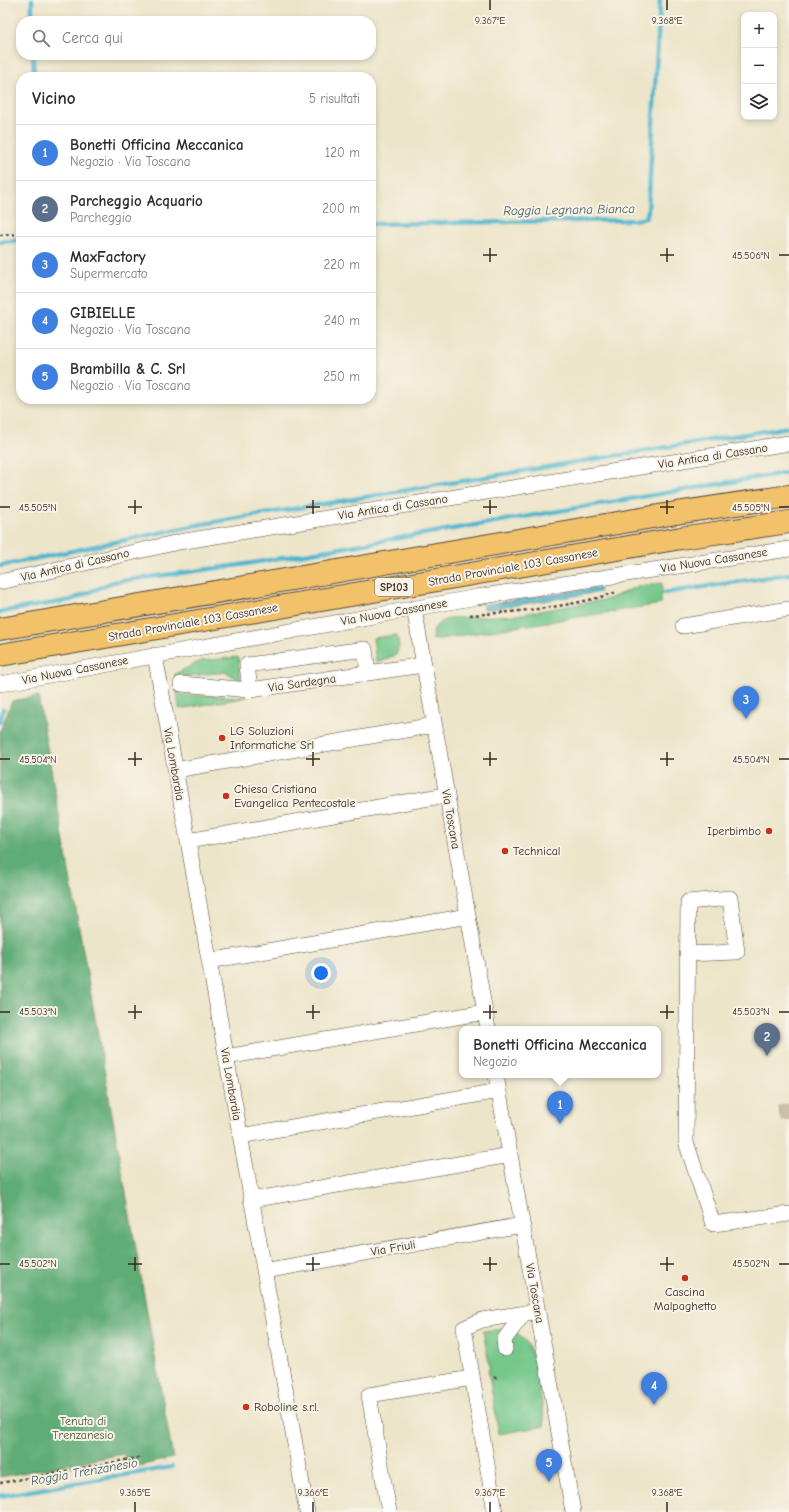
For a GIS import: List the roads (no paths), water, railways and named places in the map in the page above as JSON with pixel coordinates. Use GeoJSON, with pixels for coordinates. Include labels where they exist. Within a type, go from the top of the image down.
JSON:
{"type":"FeatureCollection","features":[{"type":"Feature","properties":{"kind":"highway","name":"SP103"},"geometry":{"type":"LineString","coordinates":[[676,513],[789,489]]}},
{"type":"Feature","properties":{"kind":"highway","name":"Strada Provinciale 103 Cassanese"},"geometry":{"type":"LineString","coordinates":[[0,629],[676,513],[789,496]]}},
{"type":"Feature","properties":{"kind":"highway","name":"Strada Provinciale 103 Cassanese"},"geometry":{"type":"LineString","coordinates":[[0,655],[674,539],[789,522]]}},
{"type":"Feature","properties":{"kind":"street","name":"Via Antica di Cassano"},"geometry":{"type":"LineString","coordinates":[[0,582],[179,542],[789,444]]}},
{"type":"Feature","properties":{"kind":"street","name":"Via Nuova Cassanese"},"geometry":{"type":"LineString","coordinates":[[0,684],[414,608],[789,548]]}},
{"type":"Feature","properties":{"kind":"street","name":"Via Toscana"},"geometry":{"type":"LineString","coordinates":[[414,608],[487,1026]]}},
{"type":"Feature","properties":{"kind":"street"},"geometry":{"type":"LineString","coordinates":[[683,626],[789,610]]}},
{"type":"Feature","properties":{"kind":"street"},"geometry":{"type":"LineString","coordinates":[[250,690],[247,665],[365,649],[368,673]]}},
{"type":"Feature","properties":{"kind":"street","name":"Via Lombardia"},"geometry":{"type":"LineString","coordinates":[[155,655],[307,1512]]}},
{"type":"Feature","properties":{"kind":"street","name":"Via Sardegna"},"geometry":{"type":"LineString","coordinates":[[181,684],[250,690],[423,665]]}},
{"type":"Feature","properties":{"kind":"street"},"geometry":{"type":"LineString","coordinates":[[176,770],[434,725]]}},
{"type":"Feature","properties":{"kind":"street"},"geometry":{"type":"LineString","coordinates":[[188,841],[446,796]]}},
{"type":"Feature","properties":{"kind":"street"},"geometry":{"type":"LineString","coordinates":[[687,954],[737,952],[730,898],[688,902],[687,954],[686,1142],[713,1224],[789,1214]]}},
{"type":"Feature","properties":{"kind":"street"},"geometry":{"type":"LineString","coordinates":[[209,961],[468,916]]}},
{"type":"Feature","properties":{"kind":"street"},"geometry":{"type":"LineString","coordinates":[[226,1057],[485,1012]]}},
{"type":"Feature","properties":{"kind":"street","name":"Via Toscana"},"geometry":{"type":"LineString","coordinates":[[497,1078],[522,1225],[531,1312],[573,1512]]}},
{"type":"Feature","properties":{"kind":"street"},"geometry":{"type":"LineString","coordinates":[[240,1136],[499,1091]]}},
{"type":"Feature","properties":{"kind":"street"},"geometry":{"type":"LineString","coordinates":[[251,1200],[510,1155]]}},
{"type":"Feature","properties":{"kind":"street","name":"Via Friuli"},"geometry":{"type":"LineString","coordinates":[[264,1271],[522,1225]]}},
{"type":"Feature","properties":{"kind":"street"},"geometry":{"type":"LineString","coordinates":[[505,1349],[504,1340],[531,1312]]}},
{"type":"Feature","properties":{"kind":"street"},"geometry":{"type":"LineString","coordinates":[[495,1512],[464,1328],[482,1320],[531,1312]]}},
{"type":"Feature","properties":{"kind":"street"},"geometry":{"type":"LineString","coordinates":[[389,1512],[369,1395],[472,1378]]}},
{"type":"Feature","properties":{"kind":"water"},"geometry":{"type":"Polygon","coordinates":[[[599,587],[600,592],[484,610],[483,605],[599,587]]]}},
{"type":"Feature","properties":{"kind":"waterway"},"geometry":{"type":"LineString","coordinates":[[32,0],[32,16]]}},
{"type":"Feature","properties":{"kind":"waterway","name":"Roggia Legnana Bianca"},"geometry":{"type":"LineString","coordinates":[[376,224],[635,220],[646,218],[648,211],[660,0]]}},
{"type":"Feature","properties":{"kind":"waterway"},"geometry":{"type":"LineString","coordinates":[[33,60],[34,72]]}},
{"type":"Feature","properties":{"kind":"waterway","name":"Roggia Legnana Bianca"},"geometry":{"type":"LineString","coordinates":[[0,242],[16,240]]}},
{"type":"Feature","properties":{"kind":"waterway"},"geometry":{"type":"LineString","coordinates":[[0,566],[202,524],[789,427]]}},
{"type":"Feature","properties":{"kind":"waterway"},"geometry":{"type":"LineString","coordinates":[[0,612],[71,600],[113,582],[240,565],[789,472]]}},
{"type":"Feature","properties":{"kind":"waterway","name":"Roggia Trenzanesio"},"geometry":{"type":"LineString","coordinates":[[664,593],[789,574]]}},
{"type":"Feature","properties":{"kind":"waterway","name":"Roggia Trenzanesio"},"geometry":{"type":"LineString","coordinates":[[0,722],[3,709]]}},
{"type":"Feature","properties":{"kind":"waterway","name":"Roggia Trenzanesio"},"geometry":{"type":"LineString","coordinates":[[0,1496],[172,1467]]}},
{"type":"Feature","properties":{"kind":"tunnel"},"geometry":{"type":"LineString","coordinates":[[778,1111],[789,1110]]}},
{"type":"Feature","properties":{"kind":"place","name":"MaxFactory"},"geometry":{"type":"Point","coordinates":[746,719]}},
{"type":"Feature","properties":{"kind":"place","name":"LG Soluzioni Informatiche Srl"},"geometry":{"type":"Point","coordinates":[222,738]}},
{"type":"Feature","properties":{"kind":"place","name":"Chiesa Cristiana Evangelica Pentecostale"},"geometry":{"type":"Point","coordinates":[226,796]}},
{"type":"Feature","properties":{"kind":"place","name":"Iperbimbo"},"geometry":{"type":"Point","coordinates":[769,831]}},
{"type":"Feature","properties":{"kind":"place","name":"Technical"},"geometry":{"type":"Point","coordinates":[505,851]}},
{"type":"Feature","properties":{"kind":"place","name":"Parcheggio Acquario"},"geometry":{"type":"Point","coordinates":[767,1056]}},
{"type":"Feature","properties":{"kind":"place","name":"Bonetti Officina Meccanica"},"geometry":{"type":"Point","coordinates":[560,1124]}},
{"type":"Feature","properties":{"kind":"place","name":"Cascina Malpaghetto"},"geometry":{"type":"Point","coordinates":[685,1278]}},
{"type":"Feature","properties":{"kind":"place","name":"GIBIELLE"},"geometry":{"type":"Point","coordinates":[654,1405]}},
{"type":"Feature","properties":{"kind":"place","name":"Roboline s.r.l."},"geometry":{"type":"Point","coordinates":[246,1407]}},
{"type":"Feature","properties":{"kind":"place","name":"Brambilla & C. Srl"},"geometry":{"type":"Point","coordinates":[549,1482]}},
{"type":"Feature","properties":{"kind":"park label","name":"Tenuta di Trenzanesio"},"geometry":{"type":"Point","coordinates":[83,1428]}}]}
